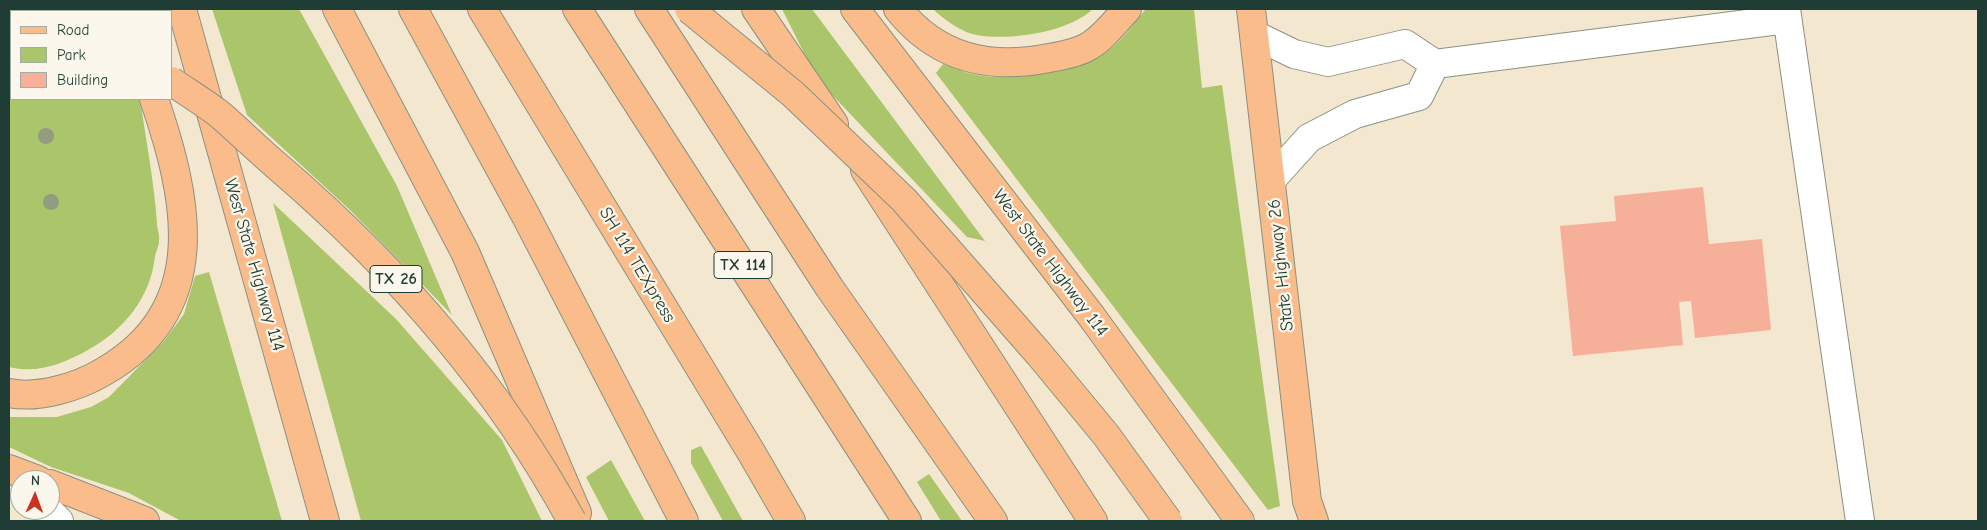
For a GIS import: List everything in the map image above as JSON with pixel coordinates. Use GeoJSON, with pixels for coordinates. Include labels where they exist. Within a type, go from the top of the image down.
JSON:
{"type":"FeatureCollection","features":[{"type":"Feature","properties":{"kind":"main road","name":"West State Highway 114"},"geometry":{"type":"LineString","coordinates":[[182,9],[326,521]]}},
{"type":"Feature","properties":{"kind":"main road"},"geometry":{"type":"LineString","coordinates":[[337,9],[465,252],[558,464],[580,521]]}},
{"type":"Feature","properties":{"kind":"main road"},"geometry":{"type":"LineString","coordinates":[[413,9],[527,218],[684,521]]}},
{"type":"Feature","properties":{"kind":"main road","name":"SH 114 TEXpress"},"geometry":{"type":"LineString","coordinates":[[482,9],[791,521]]}},
{"type":"Feature","properties":{"kind":"main road","name":"TX 114"},"geometry":{"type":"LineString","coordinates":[[577,9],[906,521]]}},
{"type":"Feature","properties":{"kind":"main road"},"geometry":{"type":"LineString","coordinates":[[649,9],[829,287],[993,521]]}},
{"type":"Feature","properties":{"kind":"main road"},"geometry":{"type":"LineString","coordinates":[[689,9],[793,94],[904,200],[1039,354],[1100,428],[1168,521]]}},
{"type":"Feature","properties":{"kind":"main road"},"geometry":{"type":"LineString","coordinates":[[756,9],[914,244],[1093,521]]}},
{"type":"Feature","properties":{"kind":"main road","name":"West State Highway 114"},"geometry":{"type":"LineString","coordinates":[[855,9],[1092,317],[1240,521]]}},
{"type":"Feature","properties":{"kind":"main road"},"geometry":{"type":"LineString","coordinates":[[898,9],[913,28],[961,57],[996,64],[1030,62],[1060,56],[1089,46],[1128,9]]}},
{"type":"Feature","properties":{"kind":"main road","name":"State Highway 26"},"geometry":{"type":"LineString","coordinates":[[1253,22],[1308,501],[1314,521]]}},
{"type":"Feature","properties":{"kind":"main road","name":"TX 26"},"geometry":{"type":"LineString","coordinates":[[172,82],[216,112],[316,199],[408,291],[503,408],[548,476],[572,521]]}},
{"type":"Feature","properties":{"kind":"main road"},"geometry":{"type":"LineString","coordinates":[[9,393],[49,392],[84,383],[120,362],[144,341],[165,311],[176,282],[183,254],[184,218],[180,184],[154,100]]}},
{"type":"Feature","properties":{"kind":"main road"},"geometry":{"type":"LineString","coordinates":[[60,488],[145,521]]}},
{"type":"Feature","properties":{"kind":"lane"},"geometry":{"type":"LineString","coordinates":[[1253,22],[1294,54],[1328,62],[1405,44],[1435,64],[1786,14],[1860,521]]}},
{"type":"Feature","properties":{"kind":"lane"},"geometry":{"type":"LineString","coordinates":[[1272,179],[1309,138],[1356,114],[1419,96],[1435,64]]}},
{"type":"Feature","properties":{"kind":"green space"},"geometry":{"type":"Polygon","coordinates":[[[212,9],[299,9],[397,186],[452,315],[351,211],[247,115],[212,9]]]}},
{"type":"Feature","properties":{"kind":"green space"},"geometry":{"type":"Polygon","coordinates":[[[782,9],[812,9],[985,241],[967,237],[817,79],[782,9]]]}},
{"type":"Feature","properties":{"kind":"green space"},"geometry":{"type":"Polygon","coordinates":[[[933,9],[1093,9],[1082,17],[1052,30],[1036,34],[1001,37],[967,32],[951,23],[933,9]]]}},
{"type":"Feature","properties":{"kind":"green space"},"geometry":{"type":"Polygon","coordinates":[[[1146,9],[1194,9],[1202,88],[1222,85],[1280,506],[1268,510],[936,73],[943,64],[969,73],[1006,77],[1047,72],[1067,67],[1086,61],[1116,44],[1146,9]]]}},
{"type":"Feature","properties":{"kind":"green space"},"geometry":{"type":"Polygon","coordinates":[[[9,22],[10,100],[140,100],[152,176],[159,245],[148,285],[142,298],[134,311],[113,333],[79,355],[50,366],[30,369],[9,367],[9,22]]]}},
{"type":"Feature","properties":{"kind":"green space"},"geometry":{"type":"Polygon","coordinates":[[[273,203],[396,319],[502,440],[542,521],[361,521],[273,203]]]}},
{"type":"Feature","properties":{"kind":"green space"},"geometry":{"type":"Polygon","coordinates":[[[209,272],[282,521],[181,521],[129,493],[51,467],[9,447],[9,417],[57,417],[91,407],[109,397],[164,341],[184,314],[195,276],[209,272]]]}},
{"type":"Feature","properties":{"kind":"green space"},"geometry":{"type":"Polygon","coordinates":[[[701,446],[743,521],[723,521],[691,463],[691,450],[701,446]]]}},
{"type":"Feature","properties":{"kind":"green space"},"geometry":{"type":"Polygon","coordinates":[[[611,460],[645,521],[609,521],[586,477],[611,460]]]}},
{"type":"Feature","properties":{"kind":"green space"},"geometry":{"type":"Polygon","coordinates":[[[929,474],[962,521],[941,521],[917,482],[929,474]]]}},
{"type":"Feature","properties":{"kind":"building"},"geometry":{"type":"Polygon","coordinates":[[[1703,187],[1709,244],[1762,239],[1771,330],[1695,338],[1691,301],[1679,302],[1683,345],[1573,356],[1560,226],[1616,221],[1614,196],[1703,187]]]}}]}
